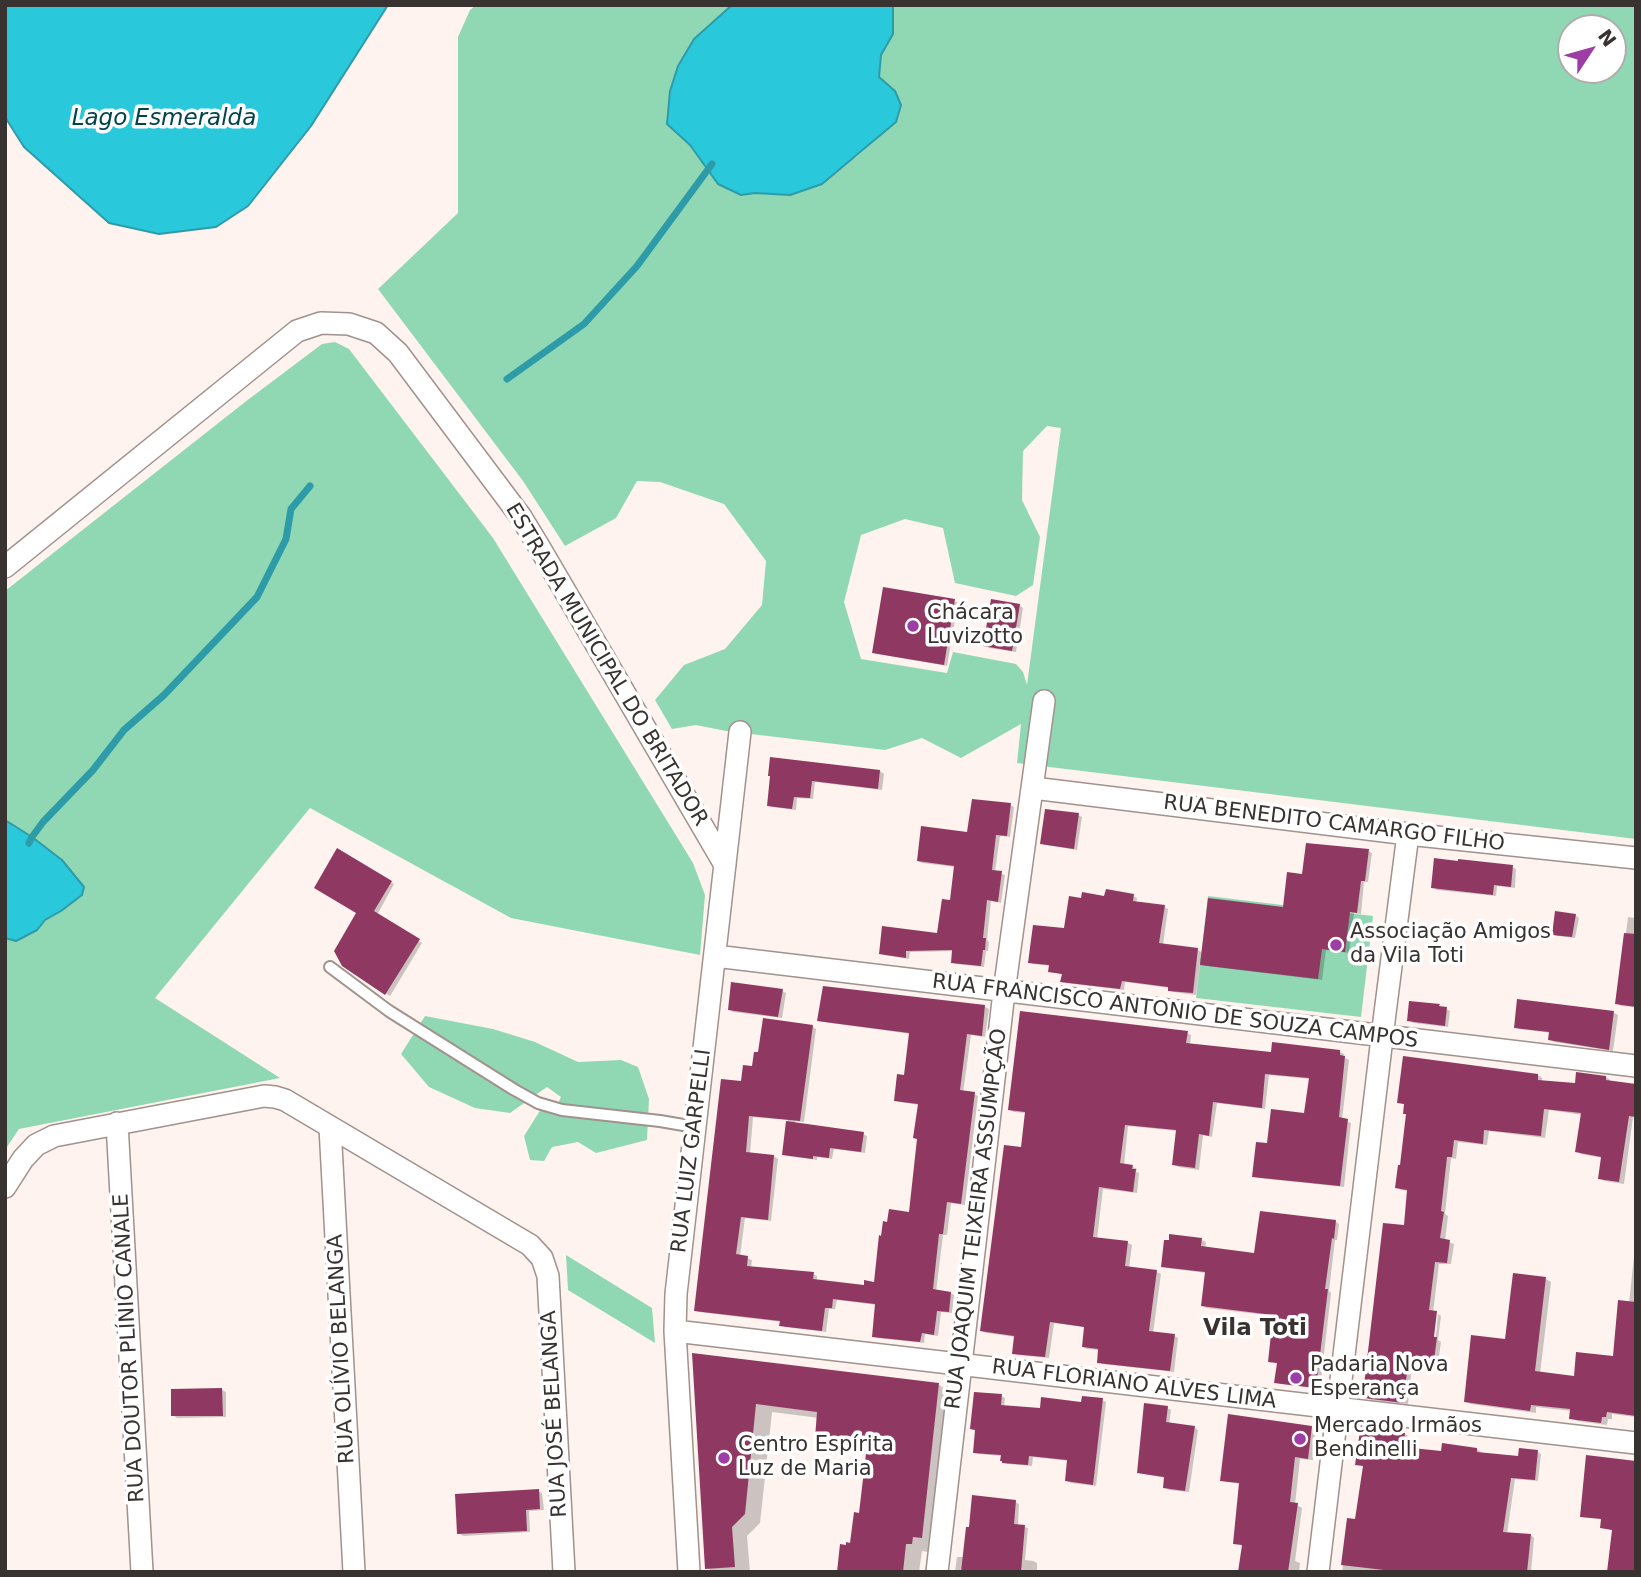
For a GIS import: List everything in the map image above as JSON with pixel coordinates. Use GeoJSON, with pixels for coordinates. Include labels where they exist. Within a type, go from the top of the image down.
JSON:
{"type":"FeatureCollection","features":[{"type":"Feature","properties":{"kind":"street","name":"ESTRADA MUNICIPAL DO BRITADOR"},"geometry":{"type":"LineString","coordinates":[[5,567],[297,331],[321,323],[349,324],[376,333],[398,353],[521,517],[725,865]]}},
{"type":"Feature","properties":{"kind":"street","name":"RUA JOAQUIM TEIXEIRA ASSUMPÇÃO"},"geometry":{"type":"LineString","coordinates":[[936,1572],[1004,992],[1044,701]]}},
{"type":"Feature","properties":{"kind":"street","name":"RUA LUIZ GARPELLI"},"geometry":{"type":"LineString","coordinates":[[689,1572],[675,1331],[676,1294],[740,732]]}},
{"type":"Feature","properties":{"kind":"street","name":"RUA BENEDITO CAMARGO FILHO"},"geometry":{"type":"LineString","coordinates":[[1033,788],[1408,834],[1636,858]]}},
{"type":"Feature","properties":{"kind":"street"},"geometry":{"type":"LineString","coordinates":[[1318,1572],[1408,834]]}},
{"type":"Feature","properties":{"kind":"street","name":"RUA FRANCISCO ANTONIO DE SOUZA CAMPOS"},"geometry":{"type":"LineString","coordinates":[[715,956],[1636,1066]]}},
{"type":"Feature","properties":{"kind":"street"},"geometry":{"type":"LineString","coordinates":[[5,1186],[36,1145],[54,1136],[264,1096],[285,1100],[330,1127]]}},
{"type":"Feature","properties":{"kind":"street","name":"RUA DOUTOR PLÍNIO CANALE"},"geometry":{"type":"LineString","coordinates":[[117,1123],[142,1572]]}},
{"type":"Feature","properties":{"kind":"street","name":"RUA JOSÉ BELANGA"},"geometry":{"type":"LineString","coordinates":[[330,1127],[530,1245],[542,1258],[548,1276],[564,1572]]}},
{"type":"Feature","properties":{"kind":"street","name":"RUA OLÍVIO BELANGA"},"geometry":{"type":"LineString","coordinates":[[330,1127],[354,1572]]}},
{"type":"Feature","properties":{"kind":"street","name":"RUA FLORIANO ALVES LIMA"},"geometry":{"type":"LineString","coordinates":[[675,1331],[1636,1443]]}},
{"type":"Feature","properties":{"kind":"lane"},"geometry":{"type":"LineString","coordinates":[[330,967],[389,1011],[538,1103],[562,1110],[695,1127]]}},
{"type":"Feature","properties":{"kind":"green space"},"geometry":{"type":"Polygon","coordinates":[[[476,5],[732,5],[694,39],[678,65],[670,91],[667,124],[690,145],[718,184],[741,195],[790,195],[856,157],[896,122],[895,91],[879,78],[881,55],[893,34],[893,5],[1636,5],[1636,839],[1017,763],[1021,724],[961,758],[922,738],[885,750],[696,725],[672,729],[655,700],[684,665],[725,649],[762,605],[766,561],[724,504],[660,482],[637,481],[616,518],[565,546],[523,481],[378,289],[458,213],[458,37],[470,10],[476,5]],[[1047,426],[1023,451],[1022,500],[1040,537],[1033,585],[1016,596],[955,583],[943,528],[905,519],[861,535],[844,602],[861,659],[947,673],[953,652],[1016,664],[1023,672],[1027,685],[1061,428],[1047,426]]]}},
{"type":"Feature","properties":{"kind":"green space"},"geometry":{"type":"Polygon","coordinates":[[[335,342],[349,349],[493,538],[693,863],[705,895],[700,955],[511,918],[310,808],[155,998],[280,1078],[19,1129],[5,1150],[5,591],[245,402],[322,344],[335,342]]]}},
{"type":"Feature","properties":{"kind":"green space"},"geometry":{"type":"Polygon","coordinates":[[[1208,896],[1373,916],[1361,1017],[1196,998],[1208,896]]]}},
{"type":"Feature","properties":{"kind":"green space"},"geometry":{"type":"Polygon","coordinates":[[[425,1016],[493,1029],[535,1042],[578,1062],[621,1060],[638,1067],[649,1099],[647,1140],[596,1153],[578,1142],[552,1147],[544,1161],[530,1160],[524,1136],[541,1109],[556,1108],[561,1097],[547,1087],[510,1113],[475,1108],[429,1087],[401,1054],[425,1016]]]}},
{"type":"Feature","properties":{"kind":"green space"},"geometry":{"type":"Polygon","coordinates":[[[566,1255],[652,1308],[655,1343],[568,1290],[566,1255]]]}},
{"type":"Feature","properties":{"kind":"water","name":"Lago Esmeralda"},"geometry":{"type":"Polygon","coordinates":[[[5,5],[388,5],[311,126],[248,206],[216,227],[159,234],[109,223],[24,147],[5,117],[5,5]]]}},
{"type":"Feature","properties":{"kind":"water"},"geometry":{"type":"Polygon","coordinates":[[[732,5],[893,5],[893,34],[881,55],[879,77],[895,91],[901,105],[896,122],[822,184],[790,195],[741,195],[718,184],[690,145],[667,124],[670,91],[678,66],[694,39],[732,5]]]}},
{"type":"Feature","properties":{"kind":"water"},"geometry":{"type":"Polygon","coordinates":[[[5,820],[62,860],[84,887],[82,895],[45,920],[37,930],[16,941],[5,938],[5,820]]]}},
{"type":"Feature","properties":{"kind":"building","name":"Chácara Luvizotto"},"geometry":{"type":"Polygon","coordinates":[[[883,587],[955,599],[944,665],[872,653],[883,587]]]}},
{"type":"Feature","properties":{"kind":"building"},"geometry":{"type":"Polygon","coordinates":[[[991,599],[1020,604],[1012,651],[983,646],[991,599]]]}},
{"type":"Feature","properties":{"kind":"building"},"geometry":{"type":"Polygon","coordinates":[[[770,757],[880,770],[878,789],[812,781],[810,798],[794,797],[792,809],[767,806],[770,757]]]}},
{"type":"Feature","properties":{"kind":"building"},"geometry":{"type":"Polygon","coordinates":[[[972,799],[1011,803],[1007,836],[996,835],[992,870],[1002,871],[998,902],[987,900],[983,938],[986,938],[985,950],[981,966],[951,963],[952,950],[906,951],[906,958],[879,954],[882,926],[937,933],[942,899],[950,900],[954,866],[917,861],[921,826],[967,832],[972,799]]]}},
{"type":"Feature","properties":{"kind":"building"},"geometry":{"type":"Polygon","coordinates":[[[1045,809],[1079,813],[1074,849],[1040,844],[1045,809]]]}},
{"type":"Feature","properties":{"kind":"building"},"geometry":{"type":"Polygon","coordinates":[[[1306,843],[1369,849],[1357,913],[1350,912],[1345,952],[1322,949],[1318,979],[1200,965],[1208,898],[1283,907],[1287,872],[1302,874],[1306,843]]]}},
{"type":"Feature","properties":{"kind":"building"},"geometry":{"type":"Polygon","coordinates":[[[337,848],[392,881],[374,911],[420,939],[385,995],[342,966],[334,951],[356,913],[314,888],[337,848]]]}},
{"type":"Feature","properties":{"kind":"building"},"geometry":{"type":"Polygon","coordinates":[[[1434,858],[1513,865],[1511,887],[1494,885],[1493,895],[1431,888],[1434,858]]]}},
{"type":"Feature","properties":{"kind":"building"},"geometry":{"type":"Polygon","coordinates":[[[1106,889],[1134,894],[1133,901],[1165,905],[1159,943],[1198,948],[1193,993],[1168,991],[1168,987],[1122,981],[1120,989],[1060,982],[1062,974],[1048,972],[1049,965],[1028,963],[1033,925],[1064,928],[1069,896],[1081,898],[1082,892],[1104,896],[1106,889]]]}},
{"type":"Feature","properties":{"kind":"building"},"geometry":{"type":"Polygon","coordinates":[[[1555,911],[1576,914],[1572,937],[1552,935],[1555,911]]]}},
{"type":"Feature","properties":{"kind":"building"},"geometry":{"type":"Polygon","coordinates":[[[1624,933],[1636,934],[1636,1007],[1615,1004],[1624,933]]]}},
{"type":"Feature","properties":{"kind":"building"},"geometry":{"type":"Polygon","coordinates":[[[731,982],[783,989],[778,1017],[728,1010],[731,982]]]}},
{"type":"Feature","properties":{"kind":"building"},"geometry":{"type":"Polygon","coordinates":[[[823,986],[985,1005],[982,1036],[967,1034],[960,1090],[975,1092],[961,1204],[947,1202],[943,1234],[939,1234],[933,1289],[951,1292],[949,1312],[937,1311],[934,1335],[922,1333],[920,1342],[872,1337],[875,1304],[833,1299],[832,1308],[825,1308],[822,1331],[779,1326],[780,1321],[694,1311],[721,1079],[741,1081],[743,1065],[752,1066],[754,1052],[758,1052],[763,1018],[813,1025],[800,1121],[749,1116],[746,1152],[774,1155],[768,1220],[741,1217],[736,1254],[748,1256],[747,1266],[814,1272],[813,1279],[864,1285],[864,1280],[874,1282],[879,1235],[881,1236],[883,1221],[887,1222],[889,1209],[909,1212],[917,1139],[913,1138],[918,1104],[894,1101],[897,1074],[904,1075],[909,1033],[817,1021],[823,986]]]}},
{"type":"Feature","properties":{"kind":"building"},"geometry":{"type":"Polygon","coordinates":[[[1517,999],[1614,1011],[1609,1050],[1548,1040],[1549,1032],[1514,1028],[1517,999]]]}},
{"type":"Feature","properties":{"kind":"building"},"geometry":{"type":"Polygon","coordinates":[[[1409,1001],[1447,1007],[1445,1026],[1407,1021],[1409,1001]]]}},
{"type":"Feature","properties":{"kind":"building"},"geometry":{"type":"Polygon","coordinates":[[[1020,1011],[1188,1031],[1186,1043],[1271,1052],[1272,1042],[1340,1050],[1340,1055],[1345,1056],[1339,1117],[1348,1119],[1340,1186],[1252,1177],[1256,1142],[1267,1143],[1271,1109],[1304,1113],[1309,1078],[1265,1074],[1262,1108],[1213,1102],[1209,1136],[1199,1134],[1195,1168],[1172,1165],[1176,1130],[1125,1125],[1120,1163],[1133,1165],[1132,1169],[1136,1169],[1133,1192],[1099,1187],[1093,1237],[1128,1241],[1125,1266],[1157,1270],[1149,1331],[1175,1334],[1170,1371],[1097,1363],[1098,1349],[1082,1347],[1084,1327],[1050,1322],[1045,1357],[1012,1354],[1014,1336],[980,1331],[1004,1145],[1021,1147],[1025,1112],[1008,1110],[1020,1011]]]}},
{"type":"Feature","properties":{"kind":"building"},"geometry":{"type":"Polygon","coordinates":[[[1403,1056],[1538,1074],[1538,1080],[1575,1083],[1576,1072],[1606,1076],[1606,1080],[1636,1084],[1636,1117],[1629,1116],[1619,1182],[1598,1179],[1601,1157],[1575,1152],[1581,1113],[1544,1109],[1541,1136],[1484,1130],[1483,1144],[1454,1140],[1452,1157],[1447,1157],[1441,1211],[1444,1212],[1440,1238],[1450,1240],[1447,1263],[1435,1262],[1429,1310],[1437,1311],[1433,1368],[1408,1365],[1403,1403],[1364,1398],[1363,1394],[1383,1223],[1404,1225],[1407,1190],[1395,1188],[1406,1114],[1403,1114],[1404,1104],[1397,1103],[1403,1056]]]}},
{"type":"Feature","properties":{"kind":"building"},"geometry":{"type":"Polygon","coordinates":[[[786,1121],[864,1132],[861,1152],[830,1148],[829,1158],[813,1156],[813,1159],[782,1155],[786,1121]]]}},
{"type":"Feature","properties":{"kind":"building"},"geometry":{"type":"Polygon","coordinates":[[[1260,1211],[1336,1220],[1325,1289],[1328,1289],[1316,1388],[1274,1383],[1277,1363],[1268,1362],[1273,1315],[1201,1306],[1205,1272],[1161,1267],[1164,1240],[1169,1240],[1169,1234],[1202,1238],[1201,1246],[1254,1253],[1260,1211]]]}},
{"type":"Feature","properties":{"kind":"building"},"geometry":{"type":"Polygon","coordinates":[[[1513,1273],[1546,1277],[1535,1371],[1574,1376],[1576,1352],[1613,1356],[1618,1300],[1636,1302],[1636,1416],[1607,1412],[1601,1423],[1569,1419],[1570,1409],[1531,1405],[1530,1411],[1464,1402],[1471,1335],[1505,1339],[1513,1273]]]}},
{"type":"Feature","properties":{"kind":"building","name":"Centro Espírita Luz de Maria"},"geometry":{"type":"Polygon","coordinates":[[[692,1353],[939,1383],[922,1538],[913,1537],[912,1544],[906,1544],[903,1572],[837,1572],[840,1544],[850,1543],[854,1512],[859,1513],[867,1445],[815,1438],[817,1412],[756,1404],[745,1514],[732,1527],[735,1567],[705,1569],[692,1353]]]}},
{"type":"Feature","properties":{"kind":"building"},"geometry":{"type":"Polygon","coordinates":[[[222,1388],[223,1416],[171,1416],[171,1389],[222,1388]]]}},
{"type":"Feature","properties":{"kind":"building"},"geometry":{"type":"Polygon","coordinates":[[[974,1392],[1002,1394],[1001,1405],[1040,1408],[1041,1397],[1081,1402],[1082,1396],[1103,1398],[1093,1485],[1065,1481],[1067,1460],[1029,1456],[1028,1465],[1002,1463],[1001,1455],[973,1453],[975,1430],[970,1429],[974,1392]]]}},
{"type":"Feature","properties":{"kind":"building"},"geometry":{"type":"Polygon","coordinates":[[[1144,1403],[1168,1406],[1166,1422],[1195,1426],[1185,1491],[1163,1488],[1164,1477],[1137,1473],[1144,1403]]]}},
{"type":"Feature","properties":{"kind":"building"},"geometry":{"type":"Polygon","coordinates":[[[1228,1414],[1312,1426],[1308,1459],[1295,1457],[1290,1502],[1298,1503],[1288,1572],[1238,1572],[1242,1545],[1233,1544],[1239,1483],[1220,1481],[1228,1414]]]}},
{"type":"Feature","properties":{"kind":"building"},"geometry":{"type":"Polygon","coordinates":[[[1361,1424],[1400,1429],[1400,1432],[1405,1433],[1403,1447],[1441,1451],[1442,1443],[1477,1448],[1477,1452],[1518,1456],[1519,1448],[1538,1450],[1535,1480],[1511,1478],[1503,1532],[1531,1534],[1527,1572],[1401,1572],[1341,1565],[1347,1518],[1355,1519],[1363,1466],[1355,1465],[1361,1424]]]}},
{"type":"Feature","properties":{"kind":"building"},"geometry":{"type":"Polygon","coordinates":[[[1586,1455],[1636,1461],[1636,1572],[1607,1572],[1612,1530],[1600,1528],[1601,1519],[1580,1517],[1586,1455]]]}},
{"type":"Feature","properties":{"kind":"building"},"geometry":{"type":"Polygon","coordinates":[[[539,1489],[540,1509],[526,1510],[527,1531],[457,1534],[455,1494],[539,1489]]]}},
{"type":"Feature","properties":{"kind":"building"},"geometry":{"type":"Polygon","coordinates":[[[972,1495],[1016,1500],[1014,1524],[1025,1525],[1021,1572],[961,1572],[972,1495]]]}},
{"type":"Feature","properties":{"kind":"waterway"},"geometry":{"type":"LineString","coordinates":[[507,379],[584,324],[637,266],[712,164]]}},
{"type":"Feature","properties":{"kind":"waterway"},"geometry":{"type":"LineString","coordinates":[[29,843],[43,822],[93,770],[124,730],[164,695],[257,597],[286,539],[291,509],[310,486]]}},
{"type":"Feature","properties":{"kind":"place","name":"Chácara Luvizotto"},"geometry":{"type":"Point","coordinates":[913,626]}},
{"type":"Feature","properties":{"kind":"place","name":"Associação Amigos da Vila Toti"},"geometry":{"type":"Point","coordinates":[1336,945]}},
{"type":"Feature","properties":{"kind":"place","name":"Padaria Nova Esperança"},"geometry":{"type":"Point","coordinates":[1296,1378]}},
{"type":"Feature","properties":{"kind":"place","name":"Mercado Irmãos Bendinelli"},"geometry":{"type":"Point","coordinates":[1300,1439]}},
{"type":"Feature","properties":{"kind":"place","name":"Centro Espírita Luz de Maria"},"geometry":{"type":"Point","coordinates":[724,1458]}},
{"type":"Feature","properties":{"kind":"district","name":"Vila Toti"},"geometry":{"type":"Point","coordinates":[1255,1329]}}]}
